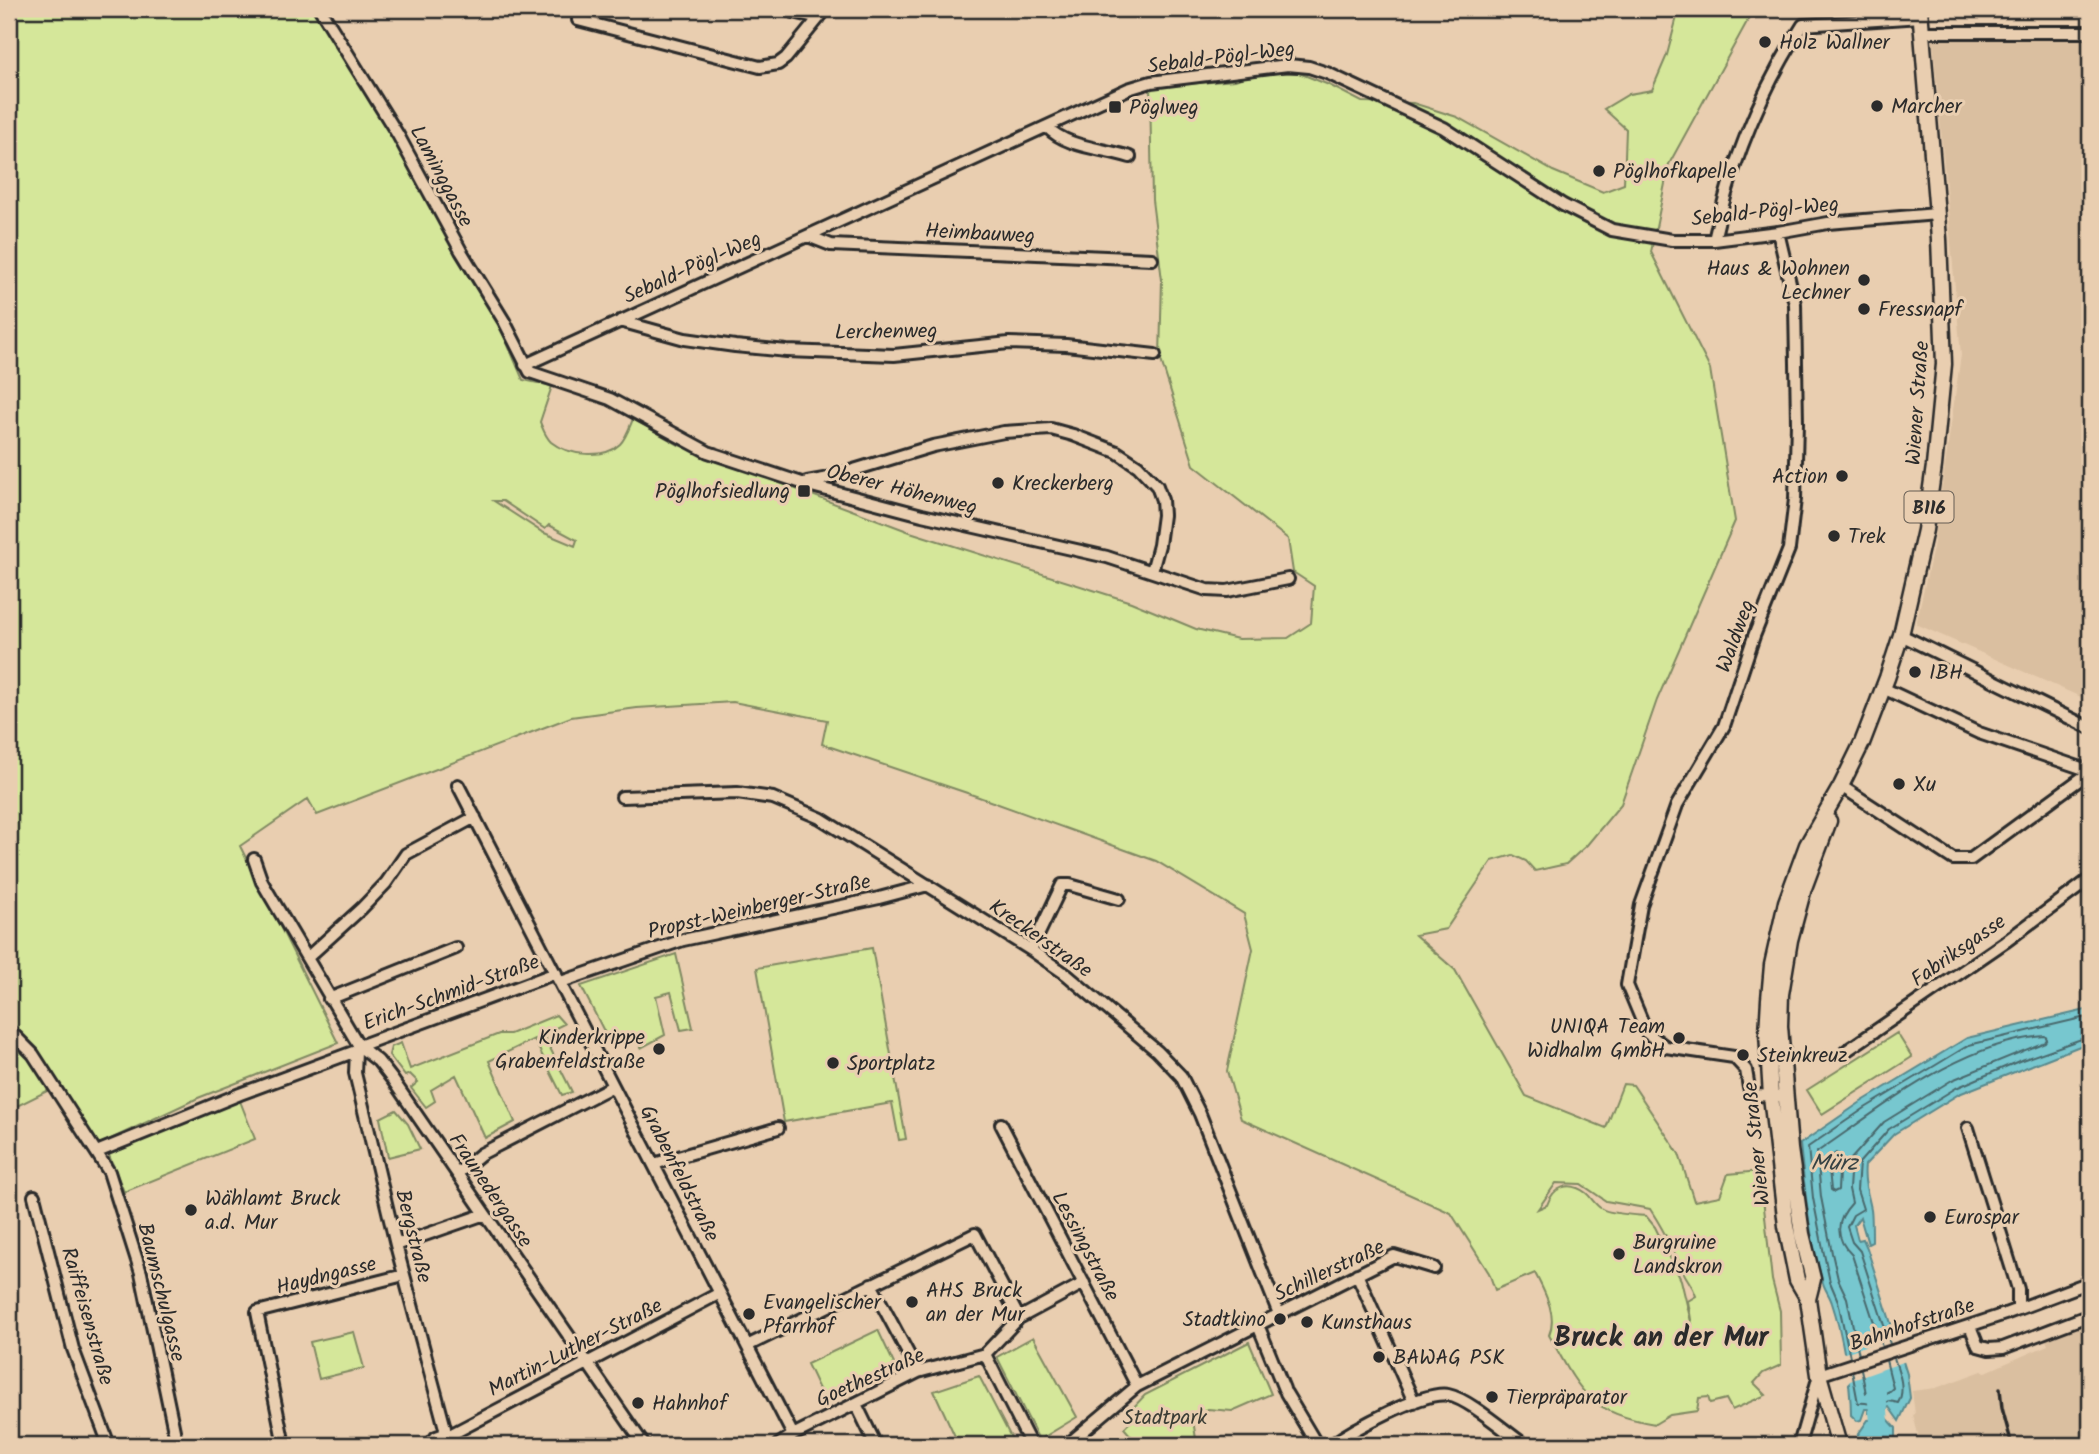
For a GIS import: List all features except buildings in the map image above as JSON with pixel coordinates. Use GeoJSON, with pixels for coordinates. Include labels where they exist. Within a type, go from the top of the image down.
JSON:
{"type":"FeatureCollection","features":[{"type":"Feature","properties":{"kind":"main road","name":"Wiener Straße"},"geometry":{"type":"LineString","coordinates":[[1839,1445],[1819,1375],[1808,1299],[1797,1279],[1786,1226],[1778,1096],[1767,1033],[1779,929],[1786,902],[1807,845],[1862,743],[1883,688],[1901,635],[1925,530],[1944,364],[1937,214],[1921,20]]}},
{"type":"Feature","properties":{"kind":"street","name":"Laminggasse"},"geometry":{"type":"LineString","coordinates":[[320,9],[398,135],[461,251],[505,321],[525,365]]}},
{"type":"Feature","properties":{"kind":"street"},"geometry":{"type":"LineString","coordinates":[[781,9],[822,13]]}},
{"type":"Feature","properties":{"kind":"street"},"geometry":{"type":"LineString","coordinates":[[578,20],[760,67],[778,64],[786,58],[822,13]]}},
{"type":"Feature","properties":{"kind":"street"},"geometry":{"type":"LineString","coordinates":[[1714,240],[1723,201],[1745,136],[1803,25],[1921,20],[2090,32]]}},
{"type":"Feature","properties":{"kind":"street","name":"Sebald-Pögl-Weg"},"geometry":{"type":"LineString","coordinates":[[525,365],[1128,89],[1151,82],[1287,65],[1309,66],[1444,128],[1563,205],[1612,230],[1672,240],[1714,240],[1828,223],[1937,214]]}},
{"type":"Feature","properties":{"kind":"street"},"geometry":{"type":"LineString","coordinates":[[1047,127],[1055,136],[1068,142],[1130,156]]}},
{"type":"Feature","properties":{"kind":"street","name":"Waldweg"},"geometry":{"type":"LineString","coordinates":[[1778,232],[1795,304],[1797,423],[1795,499],[1789,549],[1754,636],[1724,726],[1677,805],[1641,905],[1627,985],[1647,1033],[1666,1046],[1734,1057],[1746,1070],[1749,1088],[1755,1095],[1778,1096]]}},
{"type":"Feature","properties":{"kind":"street","name":"Heimbauweg"},"geometry":{"type":"LineString","coordinates":[[808,236],[831,245],[1152,259]]}},
{"type":"Feature","properties":{"kind":"street","name":"Lerchenweg"},"geometry":{"type":"LineString","coordinates":[[620,321],[685,339],[787,351],[894,355],[1009,343],[1066,345],[1155,355]]}},
{"type":"Feature","properties":{"kind":"street","name":"Oberer Höhenweg"},"geometry":{"type":"LineString","coordinates":[[525,365],[530,372],[610,399],[708,452],[800,483],[922,515],[1062,546],[1152,571],[1207,590],[1227,591],[1288,579]]}},
{"type":"Feature","properties":{"kind":"street"},"geometry":{"type":"LineString","coordinates":[[800,483],[824,480],[933,446],[1004,432],[1051,429],[1117,452],[1138,466],[1157,486],[1163,515],[1152,571]]}},
{"type":"Feature","properties":{"kind":"street"},"geometry":{"type":"LineString","coordinates":[[1901,635],[2090,728]]}},
{"type":"Feature","properties":{"kind":"street"},"geometry":{"type":"LineString","coordinates":[[1883,688],[1979,733],[2090,771]]}},
{"type":"Feature","properties":{"kind":"street"},"geometry":{"type":"LineString","coordinates":[[1841,786],[1953,859],[1960,860],[1971,859],[2090,771]]}},
{"type":"Feature","properties":{"kind":"street","name":"Grabenfeldstraße"},"geometry":{"type":"LineString","coordinates":[[458,785],[793,1435]]}},
{"type":"Feature","properties":{"kind":"street","name":"Kreckerstraße"},"geometry":{"type":"LineString","coordinates":[[622,797],[737,793],[773,798],[820,818],[1067,975],[1157,1051],[1181,1076],[1200,1114],[1279,1314]]}},
{"type":"Feature","properties":{"kind":"street"},"geometry":{"type":"LineString","coordinates":[[307,958],[386,883],[406,854],[475,817]]}},
{"type":"Feature","properties":{"kind":"street","name":"Fraunedergasse"},"geometry":{"type":"LineString","coordinates":[[254,859],[262,882],[358,1049],[378,1061],[644,1445]]}},
{"type":"Feature","properties":{"kind":"street","name":"Fabriksgasse"},"geometry":{"type":"LineString","coordinates":[[1846,1051],[2005,943],[2090,879]]}},
{"type":"Feature","properties":{"kind":"street","name":"Propst-Weinberger-Straße"},"geometry":{"type":"LineString","coordinates":[[559,978],[683,940],[928,885]]}},
{"type":"Feature","properties":{"kind":"street"},"geometry":{"type":"LineString","coordinates":[[1031,950],[1062,886],[1070,885],[1119,900]]}},
{"type":"Feature","properties":{"kind":"street","name":"Erich-Schmid-Straße"},"geometry":{"type":"LineString","coordinates":[[329,999],[456,948]]}},
{"type":"Feature","properties":{"kind":"street","name":"Erich-Schmid-Straße"},"geometry":{"type":"LineString","coordinates":[[358,1049],[559,978]]}},
{"type":"Feature","properties":{"kind":"street","name":"Baumschulgasse"},"geometry":{"type":"LineString","coordinates":[[9,1030],[33,1054],[109,1172],[141,1273],[177,1445]]}},
{"type":"Feature","properties":{"kind":"street"},"geometry":{"type":"LineString","coordinates":[[96,1152],[358,1049]]}},
{"type":"Feature","properties":{"kind":"street","name":"Bergstraße"},"geometry":{"type":"LineString","coordinates":[[358,1049],[355,1073],[396,1245],[449,1439]]}},
{"type":"Feature","properties":{"kind":"street"},"geometry":{"type":"LineString","coordinates":[[458,1173],[481,1154],[613,1086]]}},
{"type":"Feature","properties":{"kind":"street","name":"Lessingstraße"},"geometry":{"type":"LineString","coordinates":[[1001,1124],[1137,1386]]}},
{"type":"Feature","properties":{"kind":"street"},"geometry":{"type":"LineString","coordinates":[[654,1164],[778,1128]]}},
{"type":"Feature","properties":{"kind":"street"},"geometry":{"type":"LineString","coordinates":[[1968,1128],[2018,1289],[2018,1309]]}},
{"type":"Feature","properties":{"kind":"street","name":"Raiffeisenstraße"},"geometry":{"type":"LineString","coordinates":[[34,1195],[73,1349],[109,1445]]}},
{"type":"Feature","properties":{"kind":"street"},"geometry":{"type":"LineString","coordinates":[[396,1245],[485,1214]]}},
{"type":"Feature","properties":{"kind":"street"},"geometry":{"type":"LineString","coordinates":[[747,1346],[975,1234],[1019,1318]]}},
{"type":"Feature","properties":{"kind":"street","name":"Schillerstraße"},"geometry":{"type":"LineString","coordinates":[[1067,1445],[1137,1386],[1394,1256],[1434,1268]]}},
{"type":"Feature","properties":{"kind":"street"},"geometry":{"type":"LineString","coordinates":[[1357,1274],[1414,1402]]}},
{"type":"Feature","properties":{"kind":"street","name":"Haydngasse"},"geometry":{"type":"LineString","coordinates":[[284,1445],[257,1312],[404,1275]]}},
{"type":"Feature","properties":{"kind":"street","name":"Bahnhofstraße"},"geometry":{"type":"LineString","coordinates":[[1819,1375],[2018,1309],[2090,1282]]}},
{"type":"Feature","properties":{"kind":"street"},"geometry":{"type":"LineString","coordinates":[[1031,1445],[985,1354],[1019,1318],[1084,1283]]}},
{"type":"Feature","properties":{"kind":"street"},"geometry":{"type":"LineString","coordinates":[[871,1284],[918,1372]]}},
{"type":"Feature","properties":{"kind":"street","name":"Martin-Luther-Straße"},"geometry":{"type":"LineString","coordinates":[[430,1445],[436,1437],[449,1439],[720,1293]]}},
{"type":"Feature","properties":{"kind":"street"},"geometry":{"type":"LineString","coordinates":[[1970,1325],[1978,1346],[1997,1349],[2090,1315]]}},
{"type":"Feature","properties":{"kind":"street"},"geometry":{"type":"LineString","coordinates":[[1258,1325],[1285,1391],[1317,1445]]}},
{"type":"Feature","properties":{"kind":"street","name":"Goethestraße"},"geometry":{"type":"LineString","coordinates":[[778,1445],[918,1372],[985,1354]]}},
{"type":"Feature","properties":{"kind":"street"},"geometry":{"type":"LineString","coordinates":[[1799,1445],[1819,1375]]}},
{"type":"Feature","properties":{"kind":"street"},"geometry":{"type":"LineString","coordinates":[[1331,1445],[1365,1424],[1414,1402],[1431,1396],[1450,1395],[1464,1401],[1524,1445]]}},
{"type":"Feature","properties":{"kind":"street"},"geometry":{"type":"LineString","coordinates":[[856,1404],[876,1445]]}},
{"type":"Feature","properties":{"kind":"shaded area"},"geometry":{"type":"Polygon","coordinates":[[[1932,31],[2090,38],[2090,701],[1916,624],[1933,548],[1961,355],[1932,31]]]}},
{"type":"Feature","properties":{"kind":"shaded area"},"geometry":{"type":"Polygon","coordinates":[[[2090,1322],[2090,1445],[1910,1445],[1909,1442],[1918,1434],[1913,1415],[1912,1391],[1936,1388],[1982,1371],[1986,1372],[2048,1345],[2046,1340],[2090,1322]]]}},
{"type":"Feature","properties":{"kind":"green space"},"geometry":{"type":"Polygon","coordinates":[[[9,9],[315,9],[410,163],[462,263],[498,322],[523,380],[552,386],[540,422],[551,442],[576,453],[605,452],[620,444],[633,419],[679,445],[910,532],[1131,602],[1196,629],[1238,639],[1288,638],[1311,623],[1314,586],[1293,572],[1288,539],[1194,465],[1160,357],[1162,280],[1152,200],[1150,87],[1235,80],[1255,73],[1299,73],[1362,102],[1413,103],[1457,117],[1553,171],[1603,192],[1624,184],[1626,129],[1604,109],[1629,94],[1652,90],[1667,55],[1679,9],[1754,9],[1669,164],[1651,252],[1710,369],[1735,521],[1657,700],[1621,804],[1587,845],[1566,864],[1535,871],[1526,861],[1513,855],[1492,861],[1446,929],[1415,935],[1455,970],[1526,1096],[1606,1128],[1623,1084],[1633,1085],[1679,1154],[1694,1201],[1720,1196],[1728,1174],[1760,1171],[1772,1280],[1780,1311],[1781,1365],[1763,1373],[1754,1383],[1766,1395],[1732,1410],[1726,1399],[1710,1403],[1708,1397],[1699,1398],[1697,1411],[1670,1415],[1655,1424],[1614,1413],[1588,1396],[1569,1371],[1549,1335],[1551,1311],[1535,1273],[1495,1290],[1489,1273],[1451,1213],[1241,1119],[1227,1071],[1253,949],[1244,914],[1156,861],[822,744],[827,720],[733,702],[637,708],[571,717],[317,815],[308,799],[240,846],[338,1043],[198,1098],[96,1146],[53,1088],[9,1110],[9,9]],[[494,501],[542,532],[575,546],[577,540],[549,525],[545,529],[503,501],[494,501]],[[1556,1183],[1538,1209],[1547,1205],[1557,1190],[1568,1186],[1580,1189],[1606,1211],[1646,1216],[1655,1227],[1681,1280],[1692,1326],[1688,1301],[1696,1296],[1650,1209],[1606,1201],[1581,1184],[1556,1183]]]}},
{"type":"Feature","properties":{"kind":"green space","name":"Sportplatz"},"geometry":{"type":"Polygon","coordinates":[[[872,948],[906,1139],[899,1140],[892,1103],[784,1122],[757,968],[872,948]]]}},
{"type":"Feature","properties":{"kind":"green space"},"geometry":{"type":"Polygon","coordinates":[[[676,954],[693,1028],[681,1030],[671,992],[656,996],[665,1035],[641,1048],[634,1036],[622,1042],[610,1043],[581,986],[676,954]]]}},
{"type":"Feature","properties":{"kind":"green space"},"geometry":{"type":"Polygon","coordinates":[[[556,1015],[564,1024],[543,1034],[572,1092],[562,1095],[534,1039],[489,1061],[515,1122],[485,1138],[456,1075],[431,1090],[435,1101],[426,1107],[411,1088],[418,1082],[410,1074],[405,1076],[389,1055],[391,1047],[401,1043],[410,1069],[556,1015]]]}},
{"type":"Feature","properties":{"kind":"green space"},"geometry":{"type":"Polygon","coordinates":[[[1897,1033],[1912,1057],[1822,1114],[1807,1090],[1897,1033]]]}},
{"type":"Feature","properties":{"kind":"green space"},"geometry":{"type":"Polygon","coordinates":[[[240,1101],[255,1139],[124,1192],[108,1153],[240,1101]]]}},
{"type":"Feature","properties":{"kind":"green space"},"geometry":{"type":"Polygon","coordinates":[[[396,1110],[408,1124],[420,1149],[388,1157],[380,1118],[396,1110]]]}},
{"type":"Feature","properties":{"kind":"green space"},"geometry":{"type":"Polygon","coordinates":[[[878,1330],[895,1366],[824,1400],[807,1364],[878,1330]]]}},
{"type":"Feature","properties":{"kind":"green space"},"geometry":{"type":"Polygon","coordinates":[[[354,1332],[364,1368],[319,1379],[310,1342],[354,1332]]]}},
{"type":"Feature","properties":{"kind":"green space"},"geometry":{"type":"Polygon","coordinates":[[[1033,1337],[1077,1417],[1039,1440],[997,1357],[1033,1337]]]}},
{"type":"Feature","properties":{"kind":"green space","name":"Stadtpark"},"geometry":{"type":"Polygon","coordinates":[[[1249,1342],[1271,1394],[1232,1411],[1208,1409],[1193,1420],[1196,1439],[1187,1445],[1139,1445],[1124,1428],[1134,1418],[1129,1412],[1145,1395],[1249,1342]]]}},
{"type":"Feature","properties":{"kind":"green space"},"geometry":{"type":"Polygon","coordinates":[[[979,1376],[1015,1445],[959,1445],[934,1391],[979,1376]]]}},
{"type":"Feature","properties":{"kind":"water","name":"Mürz"},"geometry":{"type":"Polygon","coordinates":[[[2090,1009],[2090,1042],[1959,1094],[1894,1134],[1865,1165],[1872,1242],[1868,1244],[1860,1217],[1854,1225],[1858,1240],[1863,1239],[1867,1248],[1907,1374],[1910,1398],[1899,1421],[1889,1407],[1887,1410],[1868,1413],[1868,1409],[1865,1409],[1861,1420],[1857,1421],[1851,1415],[1848,1374],[1839,1329],[1814,1249],[1800,1144],[1861,1102],[1967,1038],[2090,1009]]]}},
{"type":"Feature","properties":{"kind":"water"},"geometry":{"type":"Polygon","coordinates":[[[1887,1418],[1896,1428],[1896,1437],[1901,1444],[1859,1445],[1857,1436],[1868,1420],[1887,1418]]]}},
{"type":"Feature","properties":{"kind":"pier"},"geometry":{"type":"Polygon","coordinates":[[[1898,1334],[1906,1361],[1850,1381],[1845,1387],[1839,1351],[1845,1353],[1898,1334]]]}},
{"type":"Feature","properties":{"kind":"waterway","name":"Mürz"},"geometry":{"type":"LineString","coordinates":[[1876,1388],[1882,1445]]}},
{"type":"Feature","properties":{"kind":"railway"},"geometry":{"type":"LineString","coordinates":[[2000,1389],[2012,1445]]}},
{"type":"Feature","properties":{"kind":"place","name":"Holz Wallner"},"geometry":{"type":"Point","coordinates":[1765,42]}},
{"type":"Feature","properties":{"kind":"place","name":"Marcher"},"geometry":{"type":"Point","coordinates":[1877,106]}},
{"type":"Feature","properties":{"kind":"place","name":"Pöglweg"},"geometry":{"type":"Point","coordinates":[1115,107]}},
{"type":"Feature","properties":{"kind":"place","name":"Pöglhofkapelle"},"geometry":{"type":"Point","coordinates":[1599,171]}},
{"type":"Feature","properties":{"kind":"place","name":"Haus & Wohnen Lechner"},"geometry":{"type":"Point","coordinates":[1864,280]}},
{"type":"Feature","properties":{"kind":"place","name":"Fressnapf"},"geometry":{"type":"Point","coordinates":[1864,309]}},
{"type":"Feature","properties":{"kind":"place","name":"Action"},"geometry":{"type":"Point","coordinates":[1842,476]}},
{"type":"Feature","properties":{"kind":"place","name":"Kreckerberg"},"geometry":{"type":"Point","coordinates":[998,483]}},
{"type":"Feature","properties":{"kind":"place","name":"Pöglhofsiedlung"},"geometry":{"type":"Point","coordinates":[804,491]}},
{"type":"Feature","properties":{"kind":"place","name":"Trek"},"geometry":{"type":"Point","coordinates":[1834,536]}},
{"type":"Feature","properties":{"kind":"place","name":"IBH"},"geometry":{"type":"Point","coordinates":[1915,672]}},
{"type":"Feature","properties":{"kind":"place","name":"Xu"},"geometry":{"type":"Point","coordinates":[1899,784]}},
{"type":"Feature","properties":{"kind":"place","name":"UNIQA Team Widhalm GmbH"},"geometry":{"type":"Point","coordinates":[1679,1038]}},
{"type":"Feature","properties":{"kind":"place","name":"Kinderkrippe Grabenfeldstraße"},"geometry":{"type":"Point","coordinates":[659,1049]}},
{"type":"Feature","properties":{"kind":"place","name":"Steinkreuz"},"geometry":{"type":"Point","coordinates":[1743,1055]}},
{"type":"Feature","properties":{"kind":"place","name":"Sportplatz"},"geometry":{"type":"Point","coordinates":[833,1063]}},
{"type":"Feature","properties":{"kind":"place","name":"Wählamt Bruck a.d. Mur"},"geometry":{"type":"Point","coordinates":[191,1210]}},
{"type":"Feature","properties":{"kind":"place","name":"Eurospar"},"geometry":{"type":"Point","coordinates":[1930,1217]}},
{"type":"Feature","properties":{"kind":"place","name":"Burgruine Landskron"},"geometry":{"type":"Point","coordinates":[1619,1254]}},
{"type":"Feature","properties":{"kind":"place","name":"AHS Bruck an der Mur"},"geometry":{"type":"Point","coordinates":[912,1302]}},
{"type":"Feature","properties":{"kind":"place","name":"Evangelischer Pfarrhof"},"geometry":{"type":"Point","coordinates":[749,1314]}},
{"type":"Feature","properties":{"kind":"place","name":"Stadtkino"},"geometry":{"type":"Point","coordinates":[1280,1319]}},
{"type":"Feature","properties":{"kind":"place","name":"Kunsthaus"},"geometry":{"type":"Point","coordinates":[1307,1322]}},
{"type":"Feature","properties":{"kind":"place","name":"BAWAG PSK"},"geometry":{"type":"Point","coordinates":[1379,1357]}},
{"type":"Feature","properties":{"kind":"place","name":"Tierpräparator"},"geometry":{"type":"Point","coordinates":[1492,1397]}},
{"type":"Feature","properties":{"kind":"place","name":"Hahnhof"},"geometry":{"type":"Point","coordinates":[638,1403]}},
{"type":"Feature","properties":{"kind":"district","name":"Bruck an der Mur"},"geometry":{"type":"Point","coordinates":[1661,1336]}}]}
